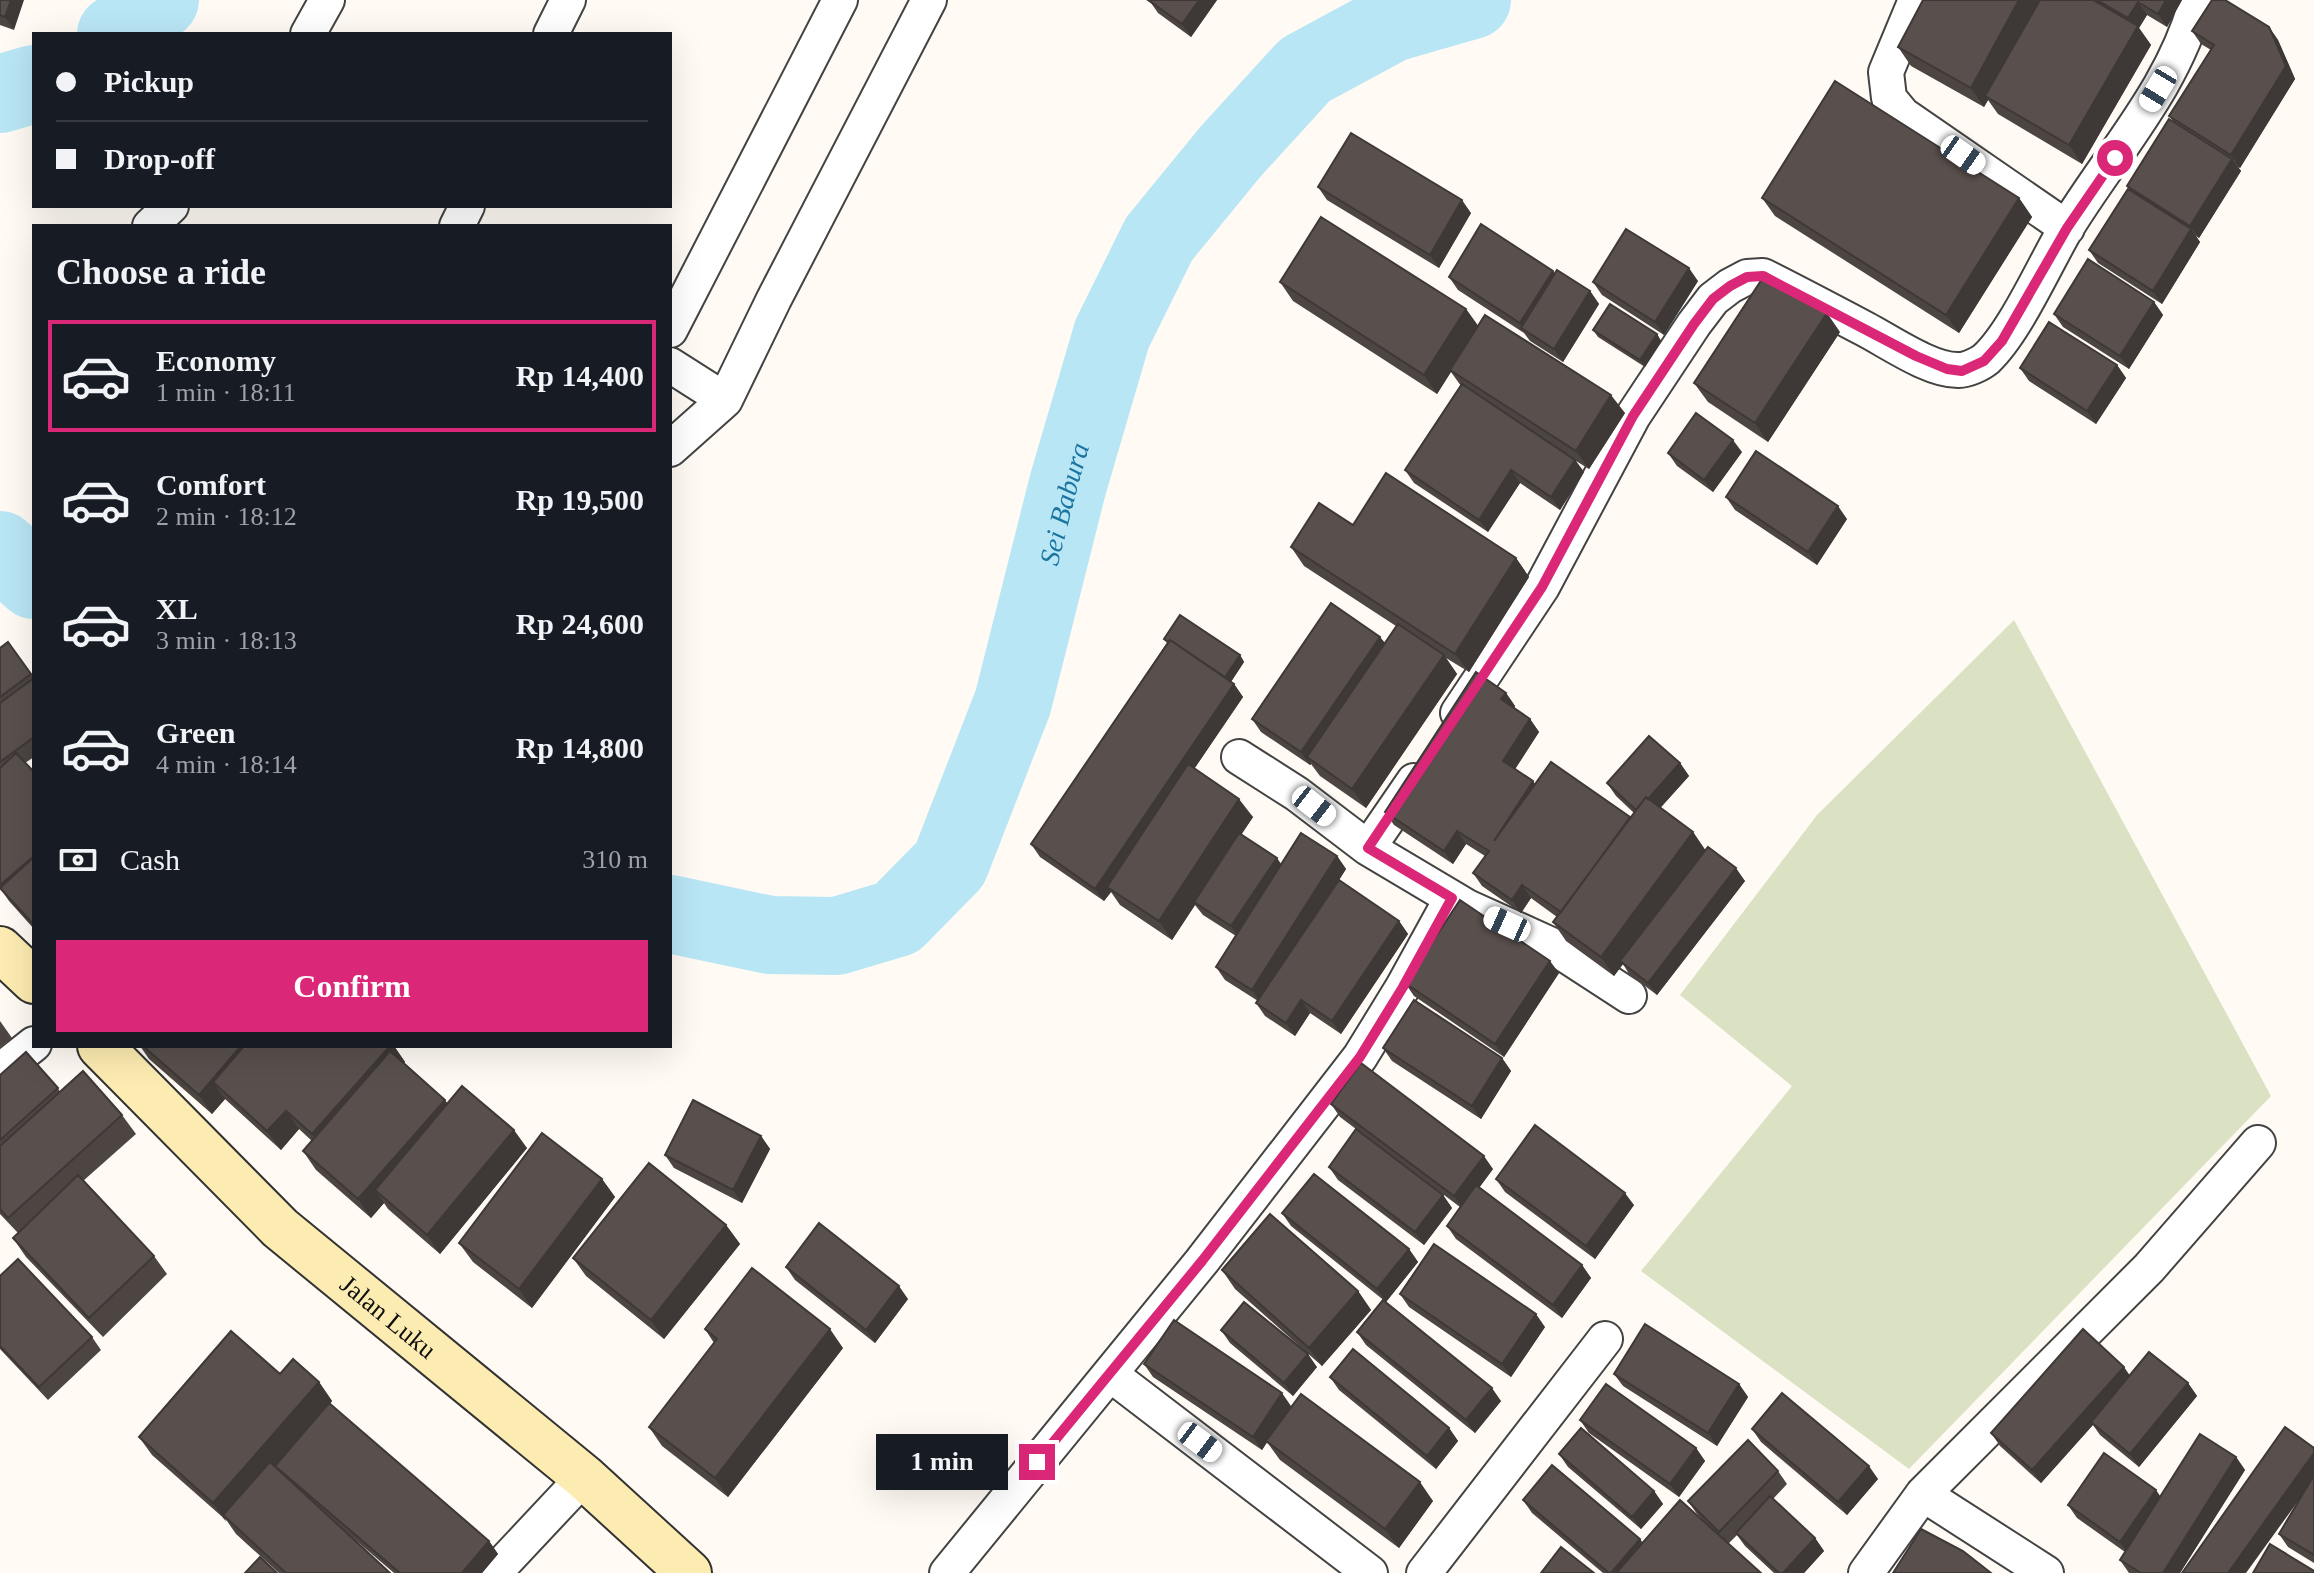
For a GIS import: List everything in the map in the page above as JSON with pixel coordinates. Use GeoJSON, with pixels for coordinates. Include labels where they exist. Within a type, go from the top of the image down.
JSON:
{"type":"FeatureCollection","features":[{"type":"Feature","properties":{"kind":"main road"},"geometry":{"type":"LineString","coordinates":[[0,949],[32,979]]}},
{"type":"Feature","properties":{"kind":"main road","name":"Jalan Luku"},"geometry":{"type":"LineString","coordinates":[[102,1048],[280,1228],[584,1477],[689,1573]]}},
{"type":"Feature","properties":{"kind":"street"},"geometry":{"type":"LineString","coordinates":[[309,32],[327,0]]}},
{"type":"Feature","properties":{"kind":"street"},"geometry":{"type":"LineString","coordinates":[[552,32],[568,0]]}},
{"type":"Feature","properties":{"kind":"street"},"geometry":{"type":"LineString","coordinates":[[672,326],[840,0]]}},
{"type":"Feature","properties":{"kind":"street"},"geometry":{"type":"LineString","coordinates":[[672,447],[725,400],[929,0]]}},
{"type":"Feature","properties":{"kind":"street"},"geometry":{"type":"LineString","coordinates":[[1916,0],[1886,72],[1889,98],[1903,115],[2067,228]]}},
{"type":"Feature","properties":{"kind":"street"},"geometry":{"type":"LineString","coordinates":[[1368,848],[1542,587],[1633,416],[1713,299],[1747,277],[1763,276],[1947,369],[1962,371],[1984,361],[2002,341],[2067,228],[2131,135],[2171,68],[2197,0]]}},
{"type":"Feature","properties":{"kind":"street"},"geometry":{"type":"LineString","coordinates":[[152,224],[169,208]]}},
{"type":"Feature","properties":{"kind":"street"},"geometry":{"type":"LineString","coordinates":[[672,366],[725,400]]}},
{"type":"Feature","properties":{"kind":"street"},"geometry":{"type":"LineString","coordinates":[[1239,757],[1297,794],[1368,848],[1467,907],[1549,944],[1629,996]]}},
{"type":"Feature","properties":{"kind":"street"},"geometry":{"type":"LineString","coordinates":[[947,1573],[1202,1261],[1360,1057],[1452,898]]}},
{"type":"Feature","properties":{"kind":"street"},"geometry":{"type":"LineString","coordinates":[[0,1071],[32,1046]]}},
{"type":"Feature","properties":{"kind":"street"},"geometry":{"type":"LineString","coordinates":[[1866,1573],[1923,1494],[2149,1268],[2258,1143]]}},
{"type":"Feature","properties":{"kind":"street"},"geometry":{"type":"LineString","coordinates":[[1424,1573],[1605,1339]]}},
{"type":"Feature","properties":{"kind":"street"},"geometry":{"type":"LineString","coordinates":[[1110,1374],[1370,1573]]}},
{"type":"Feature","properties":{"kind":"street"},"geometry":{"type":"LineString","coordinates":[[494,1573],[584,1477]]}},
{"type":"Feature","properties":{"kind":"street"},"geometry":{"type":"LineString","coordinates":[[1923,1494],[2046,1573]]}},
{"type":"Feature","properties":{"kind":"green space"},"geometry":{"type":"Polygon","coordinates":[[[2014,620],[2271,1096],[1909,1469],[1641,1271],[1792,1086],[1680,995],[1817,815],[2014,620]]]}},
{"type":"Feature","properties":{"kind":"building"},"geometry":{"type":"Polygon","coordinates":[[[0,0],[11,0],[5,17],[0,15],[0,0]]]}},
{"type":"Feature","properties":{"kind":"building"},"geometry":{"type":"Polygon","coordinates":[[[1148,0],[1199,0],[1182,24],[1148,0]]]}},
{"type":"Feature","properties":{"kind":"building"},"geometry":{"type":"Polygon","coordinates":[[[1923,0],[2019,0],[1971,88],[1898,47],[1923,0]]]}},
{"type":"Feature","properties":{"kind":"building"},"geometry":{"type":"Polygon","coordinates":[[[2040,0],[2093,0],[2138,26],[2069,145],[1985,96],[2040,0]]]}},
{"type":"Feature","properties":{"kind":"building"},"geometry":{"type":"Polygon","coordinates":[[[2097,0],[2166,0],[2158,14],[2138,2],[2128,18],[2097,0]]]}},
{"type":"Feature","properties":{"kind":"building"},"geometry":{"type":"Polygon","coordinates":[[[2212,0],[2225,0],[2269,27],[2286,66],[2231,155],[2169,116],[2214,45],[2192,31],[2212,0]]]}},
{"type":"Feature","properties":{"kind":"building"},"geometry":{"type":"Polygon","coordinates":[[[1835,81],[2019,198],[1946,315],[1762,198],[1835,81]]]}},
{"type":"Feature","properties":{"kind":"building"},"geometry":{"type":"Polygon","coordinates":[[[2169,119],[2232,159],[2190,226],[2127,186],[2169,119]]]}},
{"type":"Feature","properties":{"kind":"building"},"geometry":{"type":"Polygon","coordinates":[[[1351,133],[1462,200],[1430,255],[1318,187],[1351,133]]]}},
{"type":"Feature","properties":{"kind":"building"},"geometry":{"type":"Polygon","coordinates":[[[2128,189],[2191,229],[2153,291],[2089,250],[2128,189]]]}},
{"type":"Feature","properties":{"kind":"building"},"geometry":{"type":"Polygon","coordinates":[[[1321,217],[1466,309],[1424,375],[1280,282],[1321,217]]]}},
{"type":"Feature","properties":{"kind":"building"},"geometry":{"type":"Polygon","coordinates":[[[1481,224],[1553,271],[1520,323],[1449,277],[1481,224]]]}},
{"type":"Feature","properties":{"kind":"building"},"geometry":{"type":"Polygon","coordinates":[[[1626,229],[1689,268],[1655,322],[1593,282],[1626,229]]]}},
{"type":"Feature","properties":{"kind":"building"},"geometry":{"type":"Polygon","coordinates":[[[2088,259],[2154,302],[2120,356],[2054,314],[2088,259]]]}},
{"type":"Feature","properties":{"kind":"building"},"geometry":{"type":"Polygon","coordinates":[[[1557,270],[1590,291],[1554,349],[1521,328],[1557,270]]]}},
{"type":"Feature","properties":{"kind":"building"},"geometry":{"type":"Polygon","coordinates":[[[1766,273],[1827,313],[1755,423],[1694,383],[1766,273]]]}},
{"type":"Feature","properties":{"kind":"building"},"geometry":{"type":"Polygon","coordinates":[[[1610,304],[1657,334],[1640,360],[1593,330],[1610,304]]]}},
{"type":"Feature","properties":{"kind":"building"},"geometry":{"type":"Polygon","coordinates":[[[1485,315],[1611,395],[1576,451],[1450,370],[1485,315]]]}},
{"type":"Feature","properties":{"kind":"building"},"geometry":{"type":"Polygon","coordinates":[[[2049,322],[2117,365],[2087,411],[2020,368],[2049,322]]]}},
{"type":"Feature","properties":{"kind":"building"},"geometry":{"type":"Polygon","coordinates":[[[1462,384],[1575,460],[1551,497],[1511,470],[1479,520],[1405,470],[1462,384]]]}},
{"type":"Feature","properties":{"kind":"building"},"geometry":{"type":"Polygon","coordinates":[[[1696,413],[1733,440],[1704,480],[1668,453],[1696,413]]]}},
{"type":"Feature","properties":{"kind":"building"},"geometry":{"type":"Polygon","coordinates":[[[1756,451],[1838,506],[1808,552],[1726,497],[1756,451]]]}},
{"type":"Feature","properties":{"kind":"building"},"geometry":{"type":"Polygon","coordinates":[[[1386,473],[1516,558],[1455,654],[1291,547],[1319,503],[1353,525],[1386,473]]]}},
{"type":"Feature","properties":{"kind":"building"},"geometry":{"type":"Polygon","coordinates":[[[1331,603],[1380,637],[1301,752],[1252,719],[1331,603]]]}},
{"type":"Feature","properties":{"kind":"building"},"geometry":{"type":"Polygon","coordinates":[[[1180,615],[1240,655],[1225,677],[1164,639],[1180,615]]]}},
{"type":"Feature","properties":{"kind":"building"},"geometry":{"type":"Polygon","coordinates":[[[1398,624],[1444,655],[1352,789],[1307,757],[1398,624]]]}},
{"type":"Feature","properties":{"kind":"building"},"geometry":{"type":"Polygon","coordinates":[[[1170,640],[1234,684],[1095,889],[1031,844],[1170,640]]]}},
{"type":"Feature","properties":{"kind":"building"},"geometry":{"type":"Polygon","coordinates":[[[8,642],[31,674],[0,697],[0,648],[8,642]]]}},
{"type":"Feature","properties":{"kind":"building"},"geometry":{"type":"Polygon","coordinates":[[[1476,672],[1506,693],[1501,699],[1530,719],[1503,761],[1533,781],[1494,841],[1551,762],[1630,817],[1561,912],[1522,885],[1512,900],[1473,873],[1489,851],[1457,831],[1444,851],[1385,812],[1476,672]]]}},
{"type":"Feature","properties":{"kind":"building"},"geometry":{"type":"Polygon","coordinates":[[[32,679],[32,738],[0,762],[0,703],[32,679]]]}},
{"type":"Feature","properties":{"kind":"building"},"geometry":{"type":"Polygon","coordinates":[[[1649,736],[1680,763],[1636,810],[1607,783],[1649,736]]]}},
{"type":"Feature","properties":{"kind":"building"},"geometry":{"type":"Polygon","coordinates":[[[16,753],[32,770],[32,858],[0,885],[0,768],[16,753]]]}},
{"type":"Feature","properties":{"kind":"building"},"geometry":{"type":"Polygon","coordinates":[[[1188,764],[1239,799],[1159,921],[1107,887],[1188,764]]]}},
{"type":"Feature","properties":{"kind":"building"},"geometry":{"type":"Polygon","coordinates":[[[1646,797],[1693,832],[1601,957],[1553,922],[1646,797]]]}},
{"type":"Feature","properties":{"kind":"building"},"geometry":{"type":"Polygon","coordinates":[[[1239,833],[1277,858],[1231,926],[1194,902],[1239,833]]]}},
{"type":"Feature","properties":{"kind":"building"},"geometry":{"type":"Polygon","coordinates":[[[1301,833],[1337,856],[1252,990],[1216,967],[1301,833]]]}},
{"type":"Feature","properties":{"kind":"building"},"geometry":{"type":"Polygon","coordinates":[[[1708,847],[1736,868],[1648,983],[1620,961],[1708,847]]]}},
{"type":"Feature","properties":{"kind":"building"},"geometry":{"type":"Polygon","coordinates":[[[32,859],[32,923],[0,888],[32,859]]]}},
{"type":"Feature","properties":{"kind":"building"},"geometry":{"type":"Polygon","coordinates":[[[1339,880],[1399,921],[1332,1021],[1301,1000],[1286,1023],[1256,1003],[1339,880]]]}},
{"type":"Feature","properties":{"kind":"building"},"geometry":{"type":"Polygon","coordinates":[[[1460,900],[1550,961],[1495,1044],[1405,983],[1460,900]]]}},
{"type":"Feature","properties":{"kind":"building"},"geometry":{"type":"Polygon","coordinates":[[[1414,1000],[1502,1058],[1472,1106],[1383,1048],[1414,1000]]]}},
{"type":"Feature","properties":{"kind":"building"},"geometry":{"type":"Polygon","coordinates":[[[145,1048],[239,1048],[199,1095],[145,1048]]]}},
{"type":"Feature","properties":{"kind":"building"},"geometry":{"type":"Polygon","coordinates":[[[242,1048],[388,1048],[312,1134],[286,1111],[267,1131],[213,1082],[242,1048]]]}},
{"type":"Feature","properties":{"kind":"building"},"geometry":{"type":"Polygon","coordinates":[[[390,1051],[445,1100],[358,1199],[303,1151],[390,1051]]]}},
{"type":"Feature","properties":{"kind":"building"},"geometry":{"type":"Polygon","coordinates":[[[26,1052],[58,1088],[0,1140],[0,1075],[26,1052]]]}},
{"type":"Feature","properties":{"kind":"building"},"geometry":{"type":"Polygon","coordinates":[[[1361,1063],[1484,1156],[1454,1196],[1331,1104],[1361,1063]]]}},
{"type":"Feature","properties":{"kind":"building"},"geometry":{"type":"Polygon","coordinates":[[[83,1071],[122,1115],[8,1218],[0,1209],[0,1146],[83,1071]]]}},
{"type":"Feature","properties":{"kind":"building"},"geometry":{"type":"Polygon","coordinates":[[[462,1086],[514,1130],[427,1235],[375,1190],[462,1086]]]}},
{"type":"Feature","properties":{"kind":"building"},"geometry":{"type":"Polygon","coordinates":[[[693,1100],[761,1136],[733,1190],[665,1155],[693,1100]]]}},
{"type":"Feature","properties":{"kind":"building"},"geometry":{"type":"Polygon","coordinates":[[[1535,1125],[1625,1193],[1586,1246],[1496,1179],[1535,1125]]]}},
{"type":"Feature","properties":{"kind":"building"},"geometry":{"type":"Polygon","coordinates":[[[1356,1129],[1443,1195],[1415,1232],[1329,1167],[1356,1129]]]}},
{"type":"Feature","properties":{"kind":"building"},"geometry":{"type":"Polygon","coordinates":[[[542,1133],[602,1179],[519,1289],[459,1243],[542,1133]]]}},
{"type":"Feature","properties":{"kind":"building"},"geometry":{"type":"Polygon","coordinates":[[[649,1163],[726,1225],[651,1320],[573,1258],[649,1163]]]}},
{"type":"Feature","properties":{"kind":"building"},"geometry":{"type":"Polygon","coordinates":[[[1314,1174],[1409,1249],[1377,1289],[1282,1213],[1314,1174]]]}},
{"type":"Feature","properties":{"kind":"building"},"geometry":{"type":"Polygon","coordinates":[[[78,1175],[154,1256],[89,1318],[13,1238],[78,1175]]]}},
{"type":"Feature","properties":{"kind":"building"},"geometry":{"type":"Polygon","coordinates":[[[1476,1185],[1582,1265],[1553,1305],[1447,1226],[1476,1185]]]}},
{"type":"Feature","properties":{"kind":"building"},"geometry":{"type":"Polygon","coordinates":[[[1270,1214],[1358,1291],[1309,1348],[1222,1270],[1270,1214]]]}},
{"type":"Feature","properties":{"kind":"building"},"geometry":{"type":"Polygon","coordinates":[[[819,1223],[899,1286],[866,1330],[786,1267],[819,1223]]]}},
{"type":"Feature","properties":{"kind":"building"},"geometry":{"type":"Polygon","coordinates":[[[1434,1244],[1536,1314],[1502,1364],[1400,1294],[1434,1244]]]}},
{"type":"Feature","properties":{"kind":"building"},"geometry":{"type":"Polygon","coordinates":[[[18,1259],[92,1337],[39,1387],[0,1346],[0,1276],[18,1259]]]}},
{"type":"Feature","properties":{"kind":"building"},"geometry":{"type":"Polygon","coordinates":[[[752,1268],[830,1329],[715,1478],[649,1427],[717,1339],[705,1329],[752,1268]]]}},
{"type":"Feature","properties":{"kind":"building"},"geometry":{"type":"Polygon","coordinates":[[[1383,1300],[1492,1388],[1466,1420],[1357,1332],[1383,1300]]]}},
{"type":"Feature","properties":{"kind":"building"},"geometry":{"type":"Polygon","coordinates":[[[1244,1302],[1308,1354],[1284,1383],[1221,1330],[1244,1302]]]}},
{"type":"Feature","properties":{"kind":"building"},"geometry":{"type":"Polygon","coordinates":[[[1174,1320],[1282,1393],[1253,1437],[1144,1364],[1174,1320]]]}},
{"type":"Feature","properties":{"kind":"building"},"geometry":{"type":"Polygon","coordinates":[[[1645,1324],[1739,1384],[1708,1433],[1614,1374],[1645,1324]]]}},
{"type":"Feature","properties":{"kind":"building"},"geometry":{"type":"Polygon","coordinates":[[[2083,1329],[2124,1367],[2032,1470],[1991,1433],[2083,1329]]]}},
{"type":"Feature","properties":{"kind":"building"},"geometry":{"type":"Polygon","coordinates":[[[231,1331],[280,1374],[293,1359],[319,1382],[213,1503],[139,1437],[231,1331]]]}},
{"type":"Feature","properties":{"kind":"building"},"geometry":{"type":"Polygon","coordinates":[[[1353,1349],[1449,1428],[1427,1456],[1330,1377],[1353,1349]]]}},
{"type":"Feature","properties":{"kind":"building"},"geometry":{"type":"Polygon","coordinates":[[[2149,1352],[2188,1383],[2130,1454],[2091,1422],[2149,1352]]]}},
{"type":"Feature","properties":{"kind":"building"},"geometry":{"type":"Polygon","coordinates":[[[1606,1384],[1696,1448],[1670,1484],[1580,1420],[1606,1384]]]}},
{"type":"Feature","properties":{"kind":"building"},"geometry":{"type":"Polygon","coordinates":[[[1782,1393],[1869,1466],[1838,1502],[1752,1429],[1782,1393]]]}},
{"type":"Feature","properties":{"kind":"building"},"geometry":{"type":"Polygon","coordinates":[[[1301,1394],[1420,1482],[1385,1529],[1266,1441],[1301,1394]]]}},
{"type":"Feature","properties":{"kind":"building"},"geometry":{"type":"Polygon","coordinates":[[[329,1403],[489,1541],[462,1573],[400,1573],[275,1466],[329,1403]]]}},
{"type":"Feature","properties":{"kind":"building"},"geometry":{"type":"Polygon","coordinates":[[[2285,1427],[2314,1448],[2314,1453],[2228,1573],[2182,1573],[2285,1427]]]}},
{"type":"Feature","properties":{"kind":"building"},"geometry":{"type":"Polygon","coordinates":[[[1581,1428],[1654,1491],[1632,1517],[1559,1454],[1581,1428]]]}},
{"type":"Feature","properties":{"kind":"building"},"geometry":{"type":"Polygon","coordinates":[[[2200,1434],[2236,1457],[2163,1573],[2141,1573],[2120,1560],[2200,1434]]]}},
{"type":"Feature","properties":{"kind":"building"},"geometry":{"type":"Polygon","coordinates":[[[1748,1440],[1778,1471],[1719,1532],[1688,1501],[1748,1440]]]}},
{"type":"Feature","properties":{"kind":"building"},"geometry":{"type":"Polygon","coordinates":[[[2104,1453],[2156,1490],[2120,1542],[2068,1505],[2104,1453]]]}},
{"type":"Feature","properties":{"kind":"building"},"geometry":{"type":"Polygon","coordinates":[[[270,1462],[390,1573],[286,1573],[223,1515],[270,1462]]]}},
{"type":"Feature","properties":{"kind":"building"},"geometry":{"type":"Polygon","coordinates":[[[1552,1465],[1640,1539],[1611,1573],[1523,1500],[1552,1465]]]}},
{"type":"Feature","properties":{"kind":"building"},"geometry":{"type":"Polygon","coordinates":[[[2314,1475],[2314,1555],[2279,1534],[2314,1475]]]}},
{"type":"Feature","properties":{"kind":"building"},"geometry":{"type":"Polygon","coordinates":[[[1770,1496],[1815,1538],[1783,1573],[1779,1573],[1736,1533],[1770,1496]]]}},
{"type":"Feature","properties":{"kind":"building"},"geometry":{"type":"Polygon","coordinates":[[[1680,1500],[1761,1573],[1620,1573],[1618,1571],[1680,1500]]]}},
{"type":"Feature","properties":{"kind":"building"},"geometry":{"type":"Polygon","coordinates":[[[1921,1529],[1963,1551],[1991,1573],[1893,1573],[1921,1529]]]}},
{"type":"Feature","properties":{"kind":"building"},"geometry":{"type":"Polygon","coordinates":[[[2270,1544],[2314,1571],[2314,1573],[2253,1573],[2270,1544]]]}},
{"type":"Feature","properties":{"kind":"building"},"geometry":{"type":"Polygon","coordinates":[[[1561,1547],[1594,1573],[1541,1573],[1561,1547]]]}},
{"type":"Feature","properties":{"kind":"building"},"geometry":{"type":"Polygon","coordinates":[[[260,1557],[277,1573],[245,1573],[260,1557]]]}},
{"type":"Feature","properties":{"kind":"waterway","name":"Sei Babura"},"geometry":{"type":"LineString","coordinates":[[119,32],[136,22],[160,0]]}},
{"type":"Feature","properties":{"kind":"waterway","name":"Sei Babura"},"geometry":{"type":"LineString","coordinates":[[672,914],[770,935],[837,936],[897,918],[950,864],[1013,702],[1068,484],[1112,334],[1159,239],[1231,151],[1305,70],[1392,23],[1472,0]]}},
{"type":"Feature","properties":{"kind":"waterway","name":"Sei Babura"},"geometry":{"type":"LineString","coordinates":[[0,94],[32,85]]}},
{"type":"Feature","properties":{"kind":"waterway","name":"Sei Babura"},"geometry":{"type":"LineString","coordinates":[[0,550],[32,578]]}},
{"type":"Feature","properties":{"kind":"route"},"geometry":{"type":"LineString","coordinates":[[1037,1462],[1202,1261],[1360,1057],[1403,987],[1452,898],[1368,848],[1542,587],[1633,416],[1713,299],[1747,277],[1763,276],[1916,356],[1947,369],[1962,371],[1984,361],[2002,341],[2067,228],[2115,158]]}}]}
